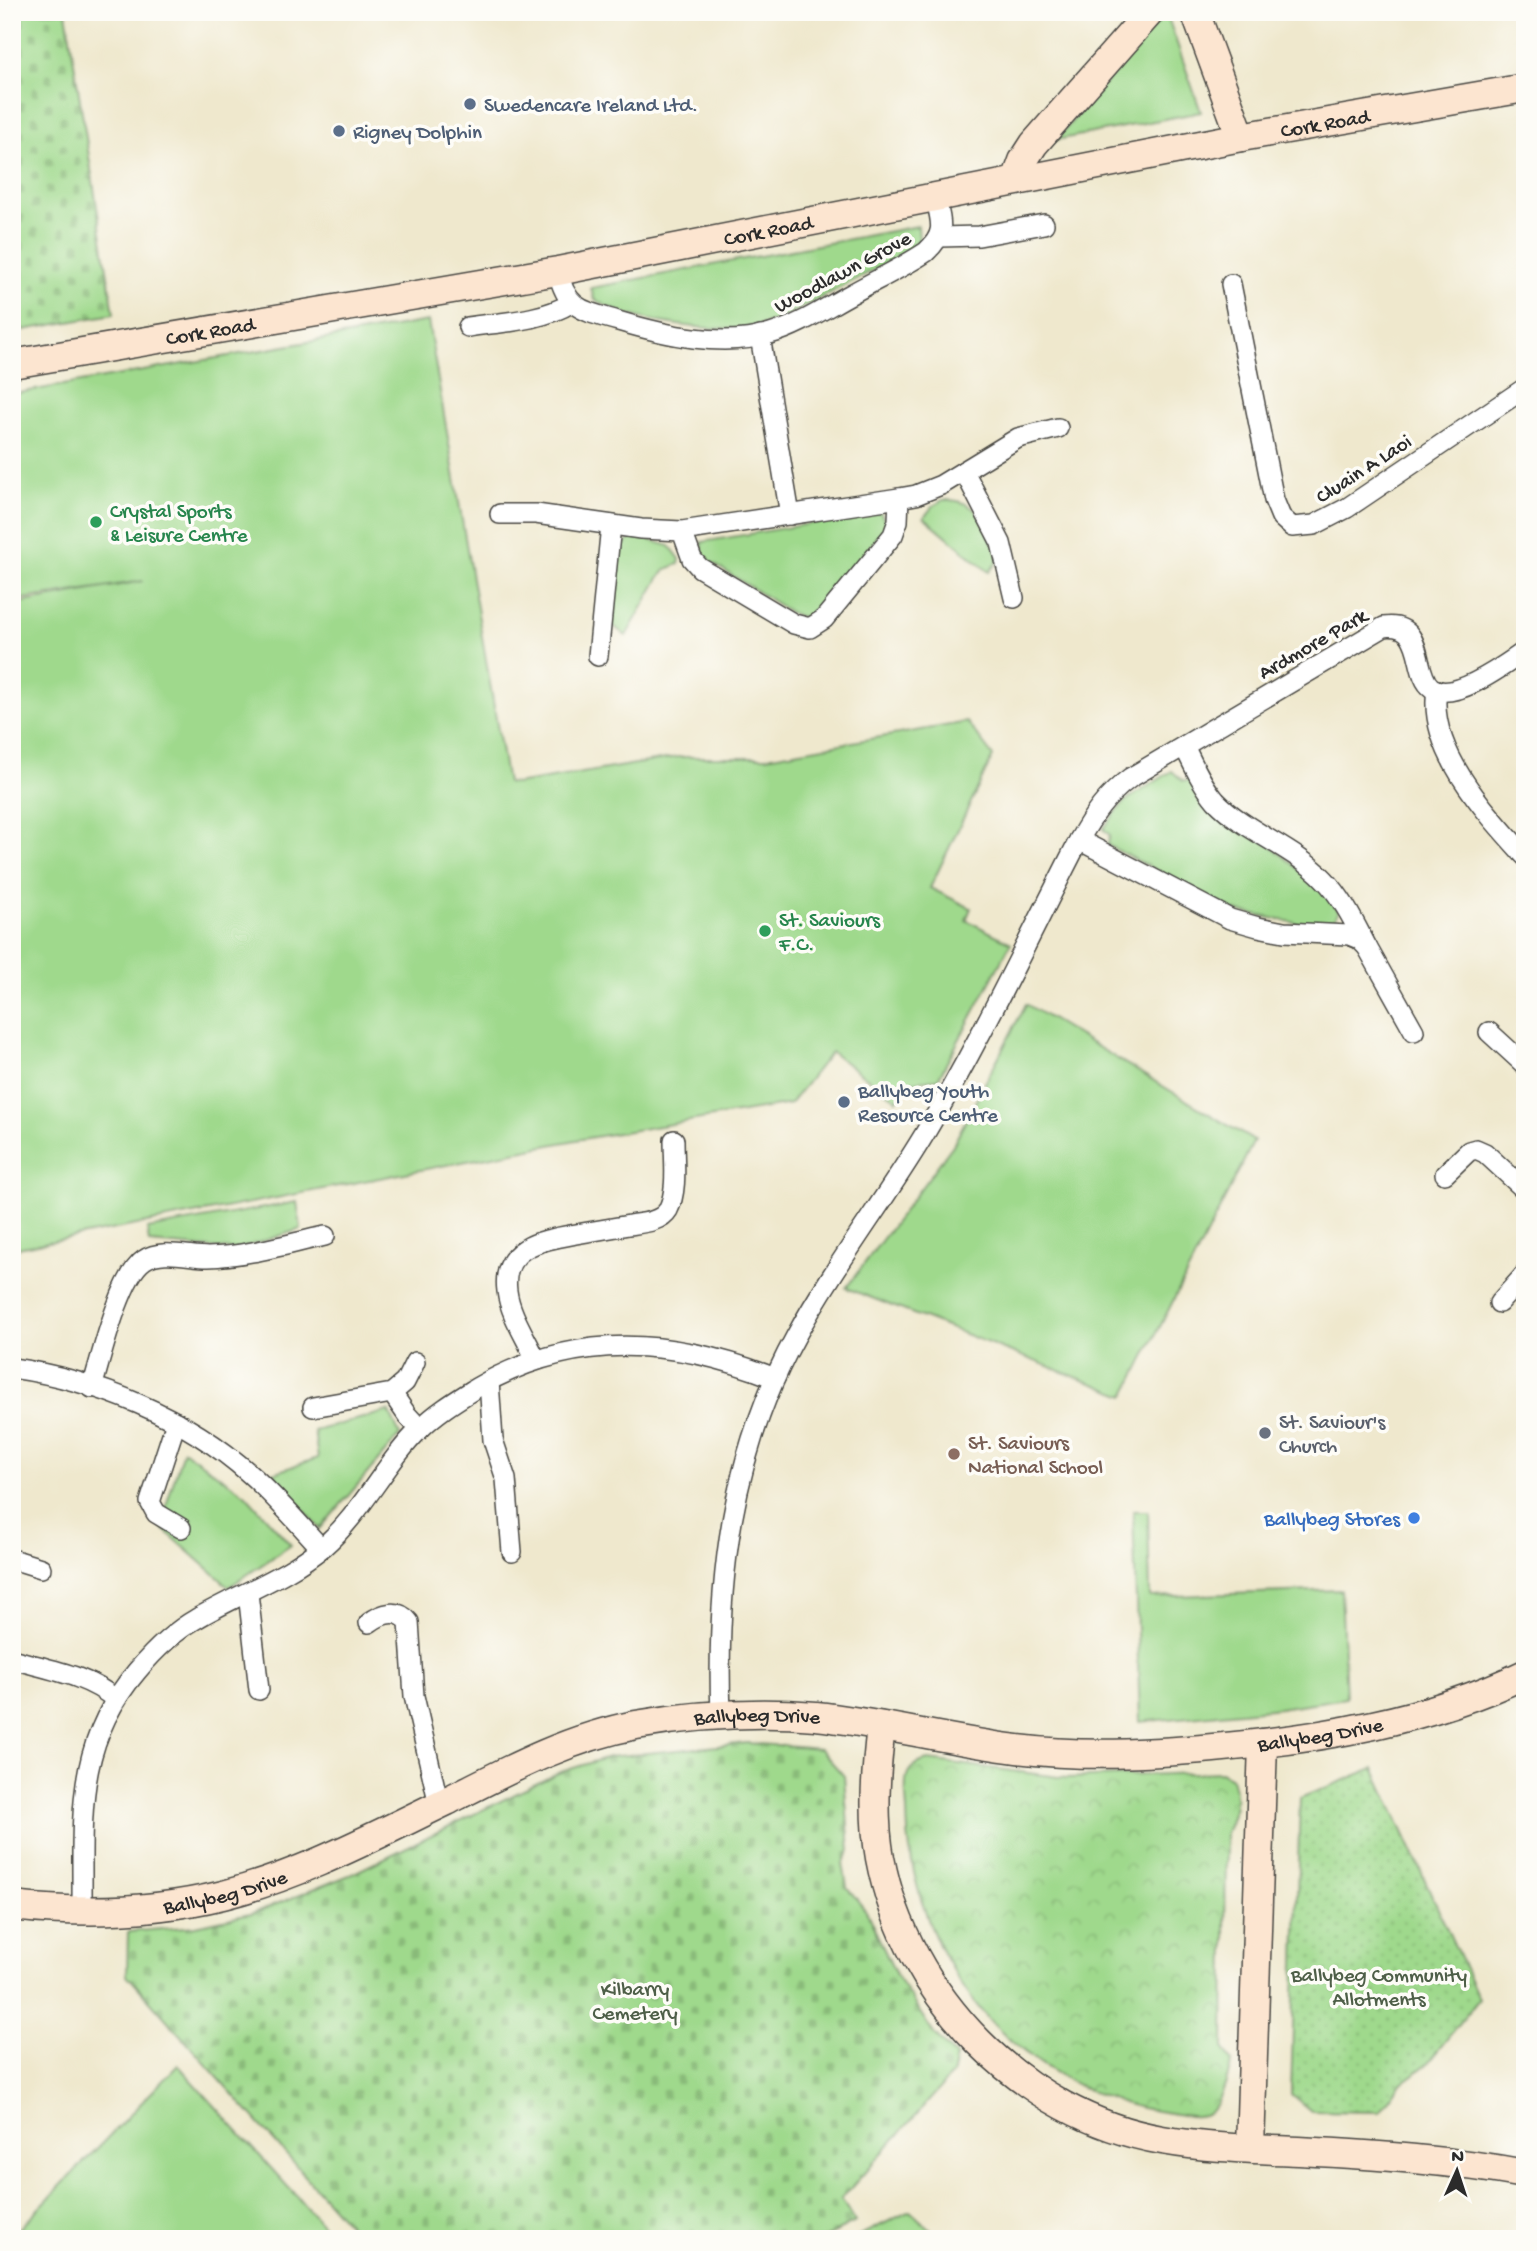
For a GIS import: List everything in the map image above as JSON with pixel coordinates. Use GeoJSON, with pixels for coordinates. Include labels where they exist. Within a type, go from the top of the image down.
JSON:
{"type":"FeatureCollection","features":[{"type":"Feature","properties":{"kind":"street"},"geometry":{"type":"LineString","coordinates":[[1016,180],[1023,161],[1034,144],[1150,12]]}},
{"type":"Feature","properties":{"kind":"street"},"geometry":{"type":"LineString","coordinates":[[1195,12],[1241,137]]}},
{"type":"Feature","properties":{"kind":"street","name":"Cork Road"},"geometry":{"type":"LineString","coordinates":[[12,364],[558,271],[1241,137],[1525,88]]}},
{"type":"Feature","properties":{"kind":"street","name":"Woodlawn Grove"},"geometry":{"type":"LineString","coordinates":[[571,303],[606,317],[664,333],[728,339],[760,337],[797,323],[926,252],[940,237],[941,221],[935,196]]}},
{"type":"Feature","properties":{"kind":"street","name":"Woodlawn Grove"},"geometry":{"type":"LineString","coordinates":[[940,237],[979,236],[1044,224]]}},
{"type":"Feature","properties":{"kind":"street"},"geometry":{"type":"LineString","coordinates":[[468,327],[538,315],[561,309],[571,303],[563,291],[558,271]]}},
{"type":"Feature","properties":{"kind":"street","name":"Cluain A Laoi"},"geometry":{"type":"LineString","coordinates":[[1230,284],[1274,500],[1281,517],[1292,527],[1314,525],[1347,508],[1525,388]]}},
{"type":"Feature","properties":{"kind":"street","name":"Woodlawn Grove"},"geometry":{"type":"LineString","coordinates":[[760,337],[790,515]]}},
{"type":"Feature","properties":{"kind":"street"},"geometry":{"type":"LineString","coordinates":[[500,514],[536,514],[611,525],[682,531],[790,515],[899,498],[935,488],[1026,435],[1058,428]]}},
{"type":"Feature","properties":{"kind":"street"},"geometry":{"type":"LineString","coordinates":[[964,471],[1001,543],[1014,598]]}},
{"type":"Feature","properties":{"kind":"street"},"geometry":{"type":"LineString","coordinates":[[682,531],[692,559],[700,568],[794,624],[810,628],[824,619],[887,543],[898,521],[899,498]]}},
{"type":"Feature","properties":{"kind":"street"},"geometry":{"type":"LineString","coordinates":[[598,656],[611,525]]}},
{"type":"Feature","properties":{"kind":"street","name":"Ardmore Park"},"geometry":{"type":"LineString","coordinates":[[721,1715],[719,1631],[726,1546],[747,1455],[775,1378],[813,1306],[934,1117],[1079,840],[1111,793],[1130,778],[1384,627],[1400,628],[1416,647],[1428,683],[1437,690],[1437,719],[1456,766],[1486,813],[1525,856]]}},
{"type":"Feature","properties":{"kind":"street"},"geometry":{"type":"LineString","coordinates":[[1437,690],[1453,690],[1479,680],[1525,651]]}},
{"type":"Feature","properties":{"kind":"street"},"geometry":{"type":"LineString","coordinates":[[1184,746],[1207,789],[1222,806],[1301,859],[1327,881],[1343,904],[1414,1031]]}},
{"type":"Feature","properties":{"kind":"street"},"geometry":{"type":"LineString","coordinates":[[1079,840],[1230,919],[1258,928],[1284,932],[1349,935],[1359,939],[1367,947]]}},
{"type":"Feature","properties":{"kind":"street"},"geometry":{"type":"LineString","coordinates":[[1489,1032],[1525,1065]]}},
{"type":"Feature","properties":{"kind":"street"},"geometry":{"type":"LineString","coordinates":[[536,1360],[508,1298],[506,1281],[510,1265],[520,1252],[536,1242],[644,1223],[664,1215],[672,1193],[674,1140]]}},
{"type":"Feature","properties":{"kind":"street"},"geometry":{"type":"LineString","coordinates":[[1445,1174],[1469,1151],[1476,1149],[1521,1179]]}},
{"type":"Feature","properties":{"kind":"street"},"geometry":{"type":"LineString","coordinates":[[92,1388],[123,1291],[134,1270],[144,1260],[165,1255],[228,1255],[325,1236]]}},
{"type":"Feature","properties":{"kind":"street"},"geometry":{"type":"LineString","coordinates":[[1499,1303],[1525,1274]]}},
{"type":"Feature","properties":{"kind":"street"},"geometry":{"type":"LineString","coordinates":[[82,1911],[80,1830],[85,1785],[99,1732],[114,1699],[146,1660],[176,1632],[197,1618],[291,1569],[321,1548],[353,1515],[420,1429],[454,1402],[489,1381],[536,1360],[586,1349],[639,1345],[706,1355],[775,1378]]}},
{"type":"Feature","properties":{"kind":"street"},"geometry":{"type":"LineString","coordinates":[[313,1407],[392,1393],[405,1382],[415,1362]]}},
{"type":"Feature","properties":{"kind":"street"},"geometry":{"type":"LineString","coordinates":[[12,1367],[92,1388],[176,1422],[218,1448],[249,1473],[321,1548]]}},
{"type":"Feature","properties":{"kind":"street"},"geometry":{"type":"LineString","coordinates":[[489,1381],[493,1440],[506,1479],[512,1552]]}},
{"type":"Feature","properties":{"kind":"street"},"geometry":{"type":"LineString","coordinates":[[392,1393],[420,1429]]}},
{"type":"Feature","properties":{"kind":"street"},"geometry":{"type":"LineString","coordinates":[[176,1422],[150,1502],[156,1513],[181,1528]]}},
{"type":"Feature","properties":{"kind":"street"},"geometry":{"type":"LineString","coordinates":[[12,1559],[41,1568]]}},
{"type":"Feature","properties":{"kind":"street"},"geometry":{"type":"LineString","coordinates":[[248,1593],[258,1690]]}},
{"type":"Feature","properties":{"kind":"street"},"geometry":{"type":"LineString","coordinates":[[369,1623],[390,1613],[402,1615],[410,1622],[414,1696],[439,1805]]}},
{"type":"Feature","properties":{"kind":"street"},"geometry":{"type":"LineString","coordinates":[[12,1659],[89,1682],[114,1699]]}},
{"type":"Feature","properties":{"kind":"street","name":"Ballybeg Drive"},"geometry":{"type":"LineString","coordinates":[[12,1906],[82,1911],[167,1905],[223,1895],[288,1874],[359,1844],[536,1757],[578,1740],[636,1725],[721,1715],[794,1715],[881,1726],[987,1745],[1084,1755],[1146,1754],[1324,1735],[1397,1719],[1480,1694],[1525,1674]]}},
{"type":"Feature","properties":{"kind":"street"},"geometry":{"type":"LineString","coordinates":[[881,1726],[876,1814],[883,1872],[891,1898],[907,1938],[941,1997],[958,2020],[1010,2071],[1074,2111],[1116,2128],[1161,2140],[1423,2159],[1525,2174]]}},
{"type":"Feature","properties":{"kind":"street"},"geometry":{"type":"LineString","coordinates":[[1250,2148],[1263,1743]]}},
{"type":"Feature","properties":{"kind":"green space"},"geometry":{"type":"Polygon","coordinates":[[[12,12],[66,12],[114,314],[12,332],[12,12]]]}},
{"type":"Feature","properties":{"kind":"green space"},"geometry":{"type":"Polygon","coordinates":[[[1166,12],[1201,112],[1056,140],[1166,12]]]}},
{"type":"Feature","properties":{"kind":"green space"},"geometry":{"type":"Polygon","coordinates":[[[918,226],[919,241],[909,252],[776,321],[749,327],[699,327],[642,318],[608,307],[594,299],[591,288],[918,226]]]}},
{"type":"Feature","properties":{"kind":"green space"},"geometry":{"type":"Polygon","coordinates":[[[428,321],[507,783],[516,784],[678,757],[766,757],[967,722],[993,756],[930,888],[971,908],[966,920],[1011,943],[938,1079],[909,1082],[897,1100],[831,1052],[790,1104],[576,1140],[12,1249],[12,602],[13,604],[143,581],[16,600],[12,591],[12,394],[428,321]]]}},
{"type":"Feature","properties":{"kind":"green space"},"geometry":{"type":"Polygon","coordinates":[[[943,500],[966,504],[980,516],[998,556],[989,572],[924,517],[933,506],[943,500]]]}},
{"type":"Feature","properties":{"kind":"green space"},"geometry":{"type":"Polygon","coordinates":[[[880,512],[885,521],[885,529],[814,615],[805,618],[796,616],[703,557],[702,542],[880,512]]]}},
{"type":"Feature","properties":{"kind":"green space"},"geometry":{"type":"Polygon","coordinates":[[[636,536],[670,546],[680,559],[679,564],[666,569],[659,578],[626,636],[610,623],[618,548],[636,536]]]}},
{"type":"Feature","properties":{"kind":"green space"},"geometry":{"type":"Polygon","coordinates":[[[1172,771],[1183,781],[1192,781],[1322,888],[1339,911],[1333,922],[1307,925],[1235,911],[1107,845],[1110,835],[1103,829],[1125,801],[1172,771]]]}},
{"type":"Feature","properties":{"kind":"green space"},"geometry":{"type":"Polygon","coordinates":[[[1026,1004],[1254,1141],[1125,1396],[846,1288],[953,1145],[1026,1004]]]}},
{"type":"Feature","properties":{"kind":"green space"},"geometry":{"type":"Polygon","coordinates":[[[297,1202],[301,1229],[235,1250],[149,1243],[147,1229],[297,1202]]]}},
{"type":"Feature","properties":{"kind":"green space"},"geometry":{"type":"Polygon","coordinates":[[[389,1411],[400,1435],[320,1529],[273,1473],[318,1458],[314,1431],[389,1411]]]}},
{"type":"Feature","properties":{"kind":"green space"},"geometry":{"type":"Polygon","coordinates":[[[183,1450],[245,1494],[291,1545],[229,1587],[160,1526],[183,1450]]]}},
{"type":"Feature","properties":{"kind":"green space"},"geometry":{"type":"Polygon","coordinates":[[[1133,1511],[1148,1511],[1150,1597],[1341,1590],[1346,1698],[1280,1708],[1140,1722],[1133,1511]]]}},
{"type":"Feature","properties":{"kind":"green space","name":"Kilbarry Cemetery"},"geometry":{"type":"Polygon","coordinates":[[[747,1743],[820,1749],[844,1776],[850,1851],[843,1863],[847,1887],[866,1911],[897,1977],[934,2034],[956,2057],[952,2075],[841,2199],[855,2222],[822,2239],[361,2239],[127,1975],[128,1932],[196,1926],[254,1913],[352,1874],[558,1773],[608,1757],[747,1743]]]}},
{"type":"Feature","properties":{"kind":"green space"},"geometry":{"type":"Polygon","coordinates":[[[928,1760],[1066,1778],[1221,1772],[1232,1778],[1235,1806],[1226,1833],[1224,2049],[1232,2062],[1222,2095],[1211,2111],[1197,2116],[1186,2116],[1142,2108],[1087,2089],[1035,2060],[990,2021],[972,1999],[957,1978],[934,1933],[917,1886],[912,1861],[908,1836],[906,1779],[912,1767],[928,1760]]]}},
{"type":"Feature","properties":{"kind":"green space","name":"Ballybeg Community Allotments"},"geometry":{"type":"Polygon","coordinates":[[[1374,1768],[1479,1999],[1426,2065],[1400,2084],[1380,2112],[1311,2111],[1291,2094],[1300,1798],[1374,1768]]]}},
{"type":"Feature","properties":{"kind":"green space"},"geometry":{"type":"Polygon","coordinates":[[[178,2065],[335,2239],[12,2239],[12,2236],[178,2065]]]}},
{"type":"Feature","properties":{"kind":"green space"},"geometry":{"type":"Polygon","coordinates":[[[910,2211],[941,2239],[852,2239],[910,2211]]]}},
{"type":"Feature","properties":{"kind":"place","name":"Swedencare Ireland Ltd."},"geometry":{"type":"Point","coordinates":[470,104]}},
{"type":"Feature","properties":{"kind":"place","name":"Rigney Dolphin"},"geometry":{"type":"Point","coordinates":[339,131]}},
{"type":"Feature","properties":{"kind":"place","name":"Crystal Sports & Leisure Centre"},"geometry":{"type":"Point","coordinates":[96,522]}},
{"type":"Feature","properties":{"kind":"place","name":"St. Saviours F.C."},"geometry":{"type":"Point","coordinates":[765,931]}},
{"type":"Feature","properties":{"kind":"place","name":"Ballybeg Youth Resource Centre"},"geometry":{"type":"Point","coordinates":[844,1102]}},
{"type":"Feature","properties":{"kind":"place","name":"St. Saviour's Church"},"geometry":{"type":"Point","coordinates":[1265,1433]}},
{"type":"Feature","properties":{"kind":"place","name":"St. Saviours National School"},"geometry":{"type":"Point","coordinates":[954,1454]}},
{"type":"Feature","properties":{"kind":"place","name":"Ballybeg Stores"},"geometry":{"type":"Point","coordinates":[1414,1518]}}]}
